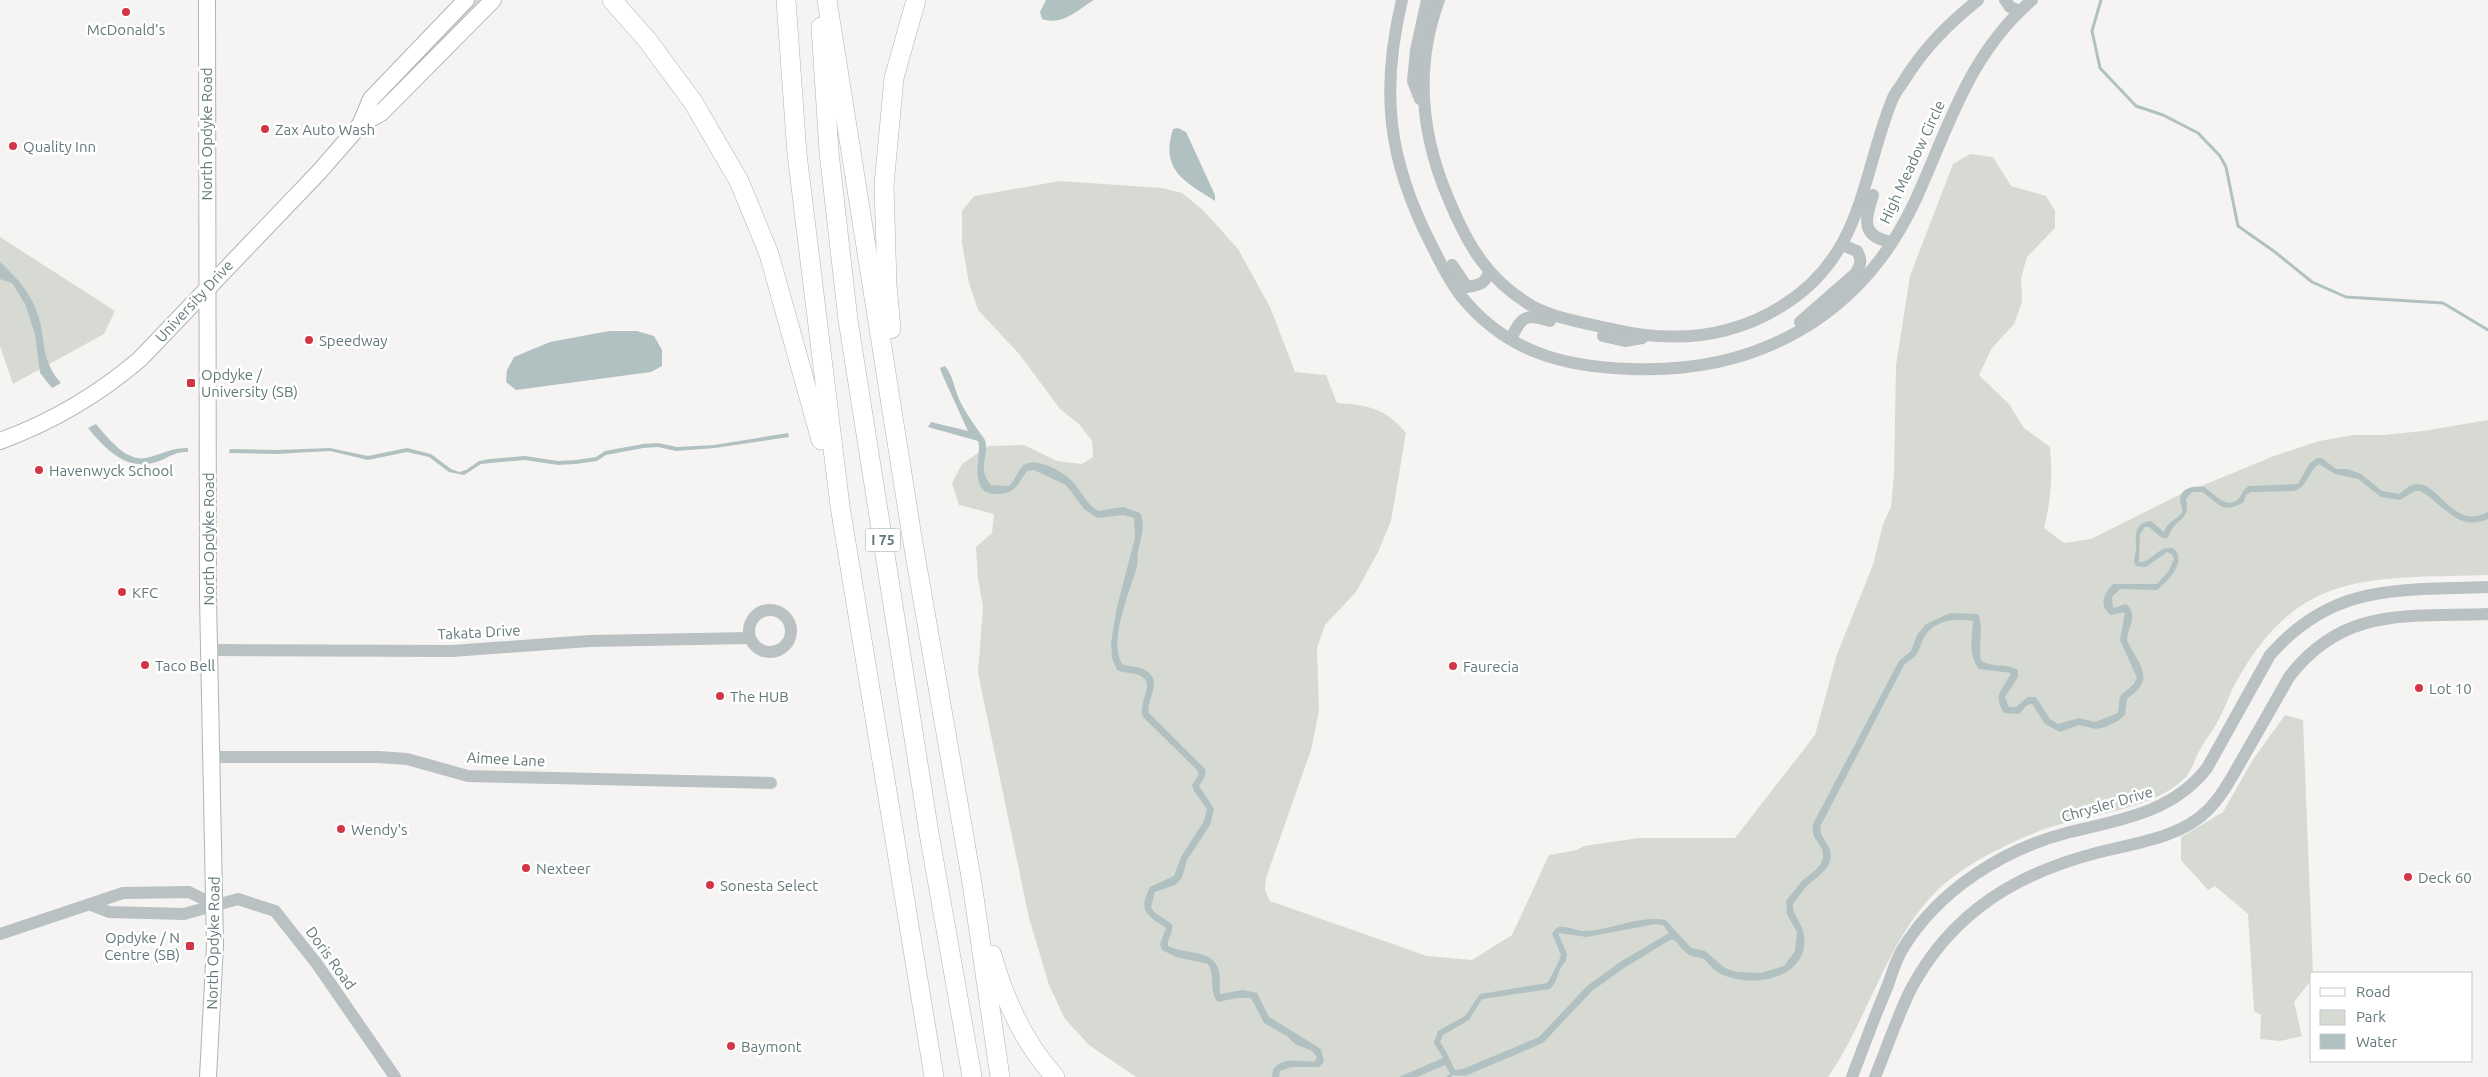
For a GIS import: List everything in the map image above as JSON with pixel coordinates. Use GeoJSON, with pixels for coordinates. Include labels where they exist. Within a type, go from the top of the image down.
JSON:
{"type":"FeatureCollection","features":[{"type":"Feature","properties":{"kind":"highway"},"geometry":{"type":"LineString","coordinates":[[612,0],[648,41],[702,116],[730,165],[747,200],[769,254],[840,506]]}},
{"type":"Feature","properties":{"kind":"highway"},"geometry":{"type":"LineString","coordinates":[[629,0],[648,41]]}},
{"type":"Feature","properties":{"kind":"highway","name":"I 75"},"geometry":{"type":"LineString","coordinates":[[786,0],[797,154],[840,506],[928,1050],[934,1077]]}},
{"type":"Feature","properties":{"kind":"highway","name":"I 75"},"geometry":{"type":"LineString","coordinates":[[819,0],[829,152],[848,320],[929,833],[972,1077]]}},
{"type":"Feature","properties":{"kind":"highway"},"geometry":{"type":"LineString","coordinates":[[828,0],[912,537],[972,883],[1000,1077]]}},
{"type":"Feature","properties":{"kind":"highway"},"geometry":{"type":"LineString","coordinates":[[912,537],[887,285],[884,185],[894,78],[916,0]]}},
{"type":"Feature","properties":{"kind":"highway"},"geometry":{"type":"LineString","coordinates":[[972,883],[1000,982],[1022,1030],[1055,1077]]}},
{"type":"Feature","properties":{"kind":"highway"},"geometry":{"type":"LineString","coordinates":[[928,1050],[928,1077]]}},
{"type":"Feature","properties":{"kind":"main road","name":"North Opdyke Road"},"geometry":{"type":"LineString","coordinates":[[207,0],[209,650],[210,757],[213,774],[215,905],[215,957],[208,1077]]}},
{"type":"Feature","properties":{"kind":"main road","name":"University Drive"},"geometry":{"type":"LineString","coordinates":[[0,441],[73,408],[112,383],[140,359],[319,172],[360,125],[371,99],[466,0]]}},
{"type":"Feature","properties":{"kind":"main road","name":"University Drive"},"geometry":{"type":"LineString","coordinates":[[360,125],[381,113],[493,0]]}},
{"type":"Feature","properties":{"kind":"street","name":"High Meadow Circle"},"geometry":{"type":"LineString","coordinates":[[1402,0],[1392,53],[1390,114],[1392,138],[1410,201],[1457,291],[1484,321],[1511,339],[1543,356],[1590,367],[1666,369],[1714,364],[1746,356],[1792,335],[1842,302],[1868,276],[1884,257],[1913,205],[1975,67],[1990,44],[2032,0]]}},
{"type":"Feature","properties":{"kind":"street"},"geometry":{"type":"LineString","coordinates":[[1423,106],[1413,81],[1416,50],[1427,0]]}},
{"type":"Feature","properties":{"kind":"street","name":"High Meadow Circle"},"geometry":{"type":"LineString","coordinates":[[1439,0],[1428,36],[1422,84],[1426,132],[1439,178],[1468,243],[1489,271],[1516,295],[1534,307],[1550,313],[1649,337],[1674,338],[1714,334],[1766,316],[1784,305],[1809,285],[1842,245],[1858,214],[1893,98],[1916,60],[1931,42],[1978,0]]}},
{"type":"Feature","properties":{"kind":"street"},"geometry":{"type":"LineString","coordinates":[[2005,0],[2010,7],[2020,11]]}},
{"type":"Feature","properties":{"kind":"street"},"geometry":{"type":"LineString","coordinates":[[1892,242],[1880,240],[1870,234],[1866,216],[1890,138],[1893,98]]}},
{"type":"Feature","properties":{"kind":"street"},"geometry":{"type":"LineString","coordinates":[[1410,201],[1424,212],[1456,273],[1467,287],[1480,285],[1487,278],[1489,271]]}},
{"type":"Feature","properties":{"kind":"street"},"geometry":{"type":"LineString","coordinates":[[1792,335],[1801,322],[1856,273],[1861,265],[1861,258],[1857,251],[1842,245]]}},
{"type":"Feature","properties":{"kind":"street"},"geometry":{"type":"LineString","coordinates":[[1511,339],[1519,322],[1529,317],[1626,342],[1649,337]]}},
{"type":"Feature","properties":{"kind":"street","name":"Chrysler Drive"},"geometry":{"type":"LineString","coordinates":[[1852,1077],[1902,951],[1926,919],[1961,885],[1987,867],[2022,849],[2052,838],[2154,810],[2173,800],[2195,784],[2207,768],[2270,655],[2284,638],[2317,613],[2351,599],[2377,592],[2488,587]]}},
{"type":"Feature","properties":{"kind":"street"},"geometry":{"type":"LineString","coordinates":[[1875,1077],[1910,991],[1929,957],[1954,929],[1993,896],[2026,876],[2064,861],[2150,840],[2178,830],[2208,811],[2227,786],[2289,678],[2301,661],[2318,646],[2339,632],[2360,623],[2382,619],[2488,614]]}},
{"type":"Feature","properties":{"kind":"street","name":"Takata Drive"},"geometry":{"type":"LineString","coordinates":[[209,650],[452,651],[589,641],[750,638]]}},
{"type":"Feature","properties":{"kind":"street","name":"Aimee Lane"},"geometry":{"type":"LineString","coordinates":[[210,757],[378,757],[407,760],[468,776],[771,783]]}},
{"type":"Feature","properties":{"kind":"street"},"geometry":{"type":"LineString","coordinates":[[0,934],[123,893],[189,892],[215,905]]}},
{"type":"Feature","properties":{"kind":"street","name":"Doris Road"},"geometry":{"type":"LineString","coordinates":[[91,905],[109,912],[184,914],[238,899],[275,911],[317,964],[395,1077]]}},
{"type":"Feature","properties":{"kind":"green space"},"geometry":{"type":"Polygon","coordinates":[[[475,0],[483,0],[377,109],[375,107],[475,0]]]}},
{"type":"Feature","properties":{"kind":"green space"},"geometry":{"type":"Polygon","coordinates":[[[1970,154],[1993,157],[2011,186],[2046,196],[2055,211],[2055,228],[2027,257],[2021,278],[2022,302],[2014,324],[1992,348],[1979,375],[2009,404],[2024,428],[2050,447],[2051,488],[2044,528],[2064,543],[2091,539],[2177,496],[2274,456],[2319,441],[2353,435],[2383,435],[2423,431],[2488,420],[2488,575],[2406,577],[2371,581],[2339,588],[2310,601],[2283,620],[2257,649],[2233,688],[2218,721],[2189,772],[2172,789],[2141,803],[2058,825],[2030,835],[1982,858],[1943,885],[1924,905],[1893,952],[1856,1029],[1828,1077],[1136,1077],[1089,1045],[1065,1019],[1049,985],[1029,918],[978,673],[983,607],[978,579],[976,547],[992,533],[994,514],[959,505],[952,483],[962,464],[988,446],[1024,445],[1057,461],[1082,464],[1093,457],[1092,441],[1079,424],[1060,409],[1020,355],[978,310],[969,283],[962,243],[962,211],[974,196],[1060,181],[1162,188],[1182,193],[1204,211],[1238,249],[1270,307],[1295,372],[1326,375],[1337,403],[1375,409],[1391,418],[1406,433],[1391,521],[1378,552],[1356,592],[1325,625],[1317,648],[1319,711],[1311,750],[1266,878],[1265,890],[1270,901],[1427,956],[1472,960],[1512,935],[1549,855],[1577,850],[1584,846],[1639,838],[1735,838],[1815,735],[1837,654],[1873,565],[1883,524],[1891,507],[1894,473],[1896,365],[1910,276],[1953,164],[1970,154]]]}},
{"type":"Feature","properties":{"kind":"green space"},"geometry":{"type":"Polygon","coordinates":[[[0,237],[115,311],[104,334],[13,384],[0,346],[0,237]]]}},
{"type":"Feature","properties":{"kind":"green space"},"geometry":{"type":"Polygon","coordinates":[[[2285,715],[2303,720],[2313,972],[2310,972],[2310,982],[2294,1002],[2302,1036],[2280,1041],[2260,1039],[2261,1015],[2254,1011],[2248,914],[2215,886],[2208,890],[2181,860],[2181,837],[2223,812],[2252,761],[2285,715]]]}},
{"type":"Feature","properties":{"kind":"water"},"geometry":{"type":"Polygon","coordinates":[[[1046,0],[1094,0],[1070,16],[1050,21],[1042,19],[1040,12],[1046,0]]]}},
{"type":"Feature","properties":{"kind":"water"},"geometry":{"type":"Polygon","coordinates":[[[1178,128],[1186,132],[1215,195],[1215,201],[1185,180],[1172,165],[1170,143],[1173,129],[1178,128]]]}},
{"type":"Feature","properties":{"kind":"water"},"geometry":{"type":"Polygon","coordinates":[[[0,262],[24,287],[36,309],[47,359],[61,383],[52,388],[40,373],[35,334],[25,304],[12,283],[0,279],[0,262]]]}},
{"type":"Feature","properties":{"kind":"water"},"geometry":{"type":"Polygon","coordinates":[[[609,331],[637,331],[654,336],[662,350],[662,366],[651,372],[516,390],[506,382],[507,370],[514,357],[550,342],[609,331]]]}},
{"type":"Feature","properties":{"kind":"water"},"geometry":{"type":"Polygon","coordinates":[[[945,366],[952,378],[962,405],[985,440],[984,473],[991,485],[1008,486],[1024,465],[1029,463],[1041,464],[1061,472],[1070,479],[1098,511],[1123,507],[1140,513],[1143,522],[1137,566],[1125,602],[1119,629],[1118,654],[1122,664],[1145,670],[1151,674],[1154,685],[1148,708],[1149,713],[1206,770],[1199,786],[1214,809],[1210,825],[1187,860],[1182,878],[1175,885],[1155,892],[1151,907],[1154,912],[1172,924],[1168,946],[1205,955],[1211,959],[1219,971],[1220,994],[1243,990],[1257,993],[1269,1017],[1321,1049],[1324,1062],[1319,1067],[1291,1067],[1280,1071],[1279,1077],[1272,1077],[1273,1069],[1283,1062],[1293,1060],[1315,1061],[1317,1057],[1312,1051],[1295,1044],[1287,1036],[1264,1023],[1251,998],[1236,998],[1218,1002],[1213,993],[1212,974],[1208,964],[1176,957],[1162,950],[1160,944],[1166,928],[1146,912],[1146,895],[1150,887],[1174,876],[1181,857],[1204,821],[1207,809],[1192,785],[1199,774],[1196,769],[1143,717],[1142,706],[1147,689],[1145,679],[1138,675],[1117,670],[1112,658],[1111,643],[1116,611],[1135,538],[1134,518],[1123,515],[1097,518],[1084,509],[1066,485],[1034,470],[1027,471],[1018,485],[1007,493],[995,494],[986,492],[981,487],[978,479],[978,441],[928,427],[931,422],[968,431],[942,374],[940,368],[945,366]]]}},
{"type":"Feature","properties":{"kind":"water"},"geometry":{"type":"Polygon","coordinates":[[[96,424],[119,449],[134,457],[150,457],[182,448],[188,448],[188,452],[176,453],[148,464],[128,462],[110,451],[88,428],[96,424]]]}},
{"type":"Feature","properties":{"kind":"water"},"geometry":{"type":"Polygon","coordinates":[[[788,433],[789,437],[715,448],[676,451],[658,447],[643,448],[606,455],[597,461],[576,464],[558,465],[525,460],[481,464],[464,475],[449,472],[429,457],[407,452],[368,460],[330,451],[276,454],[229,453],[230,449],[330,448],[368,456],[407,448],[431,454],[451,469],[459,472],[466,470],[479,461],[490,459],[525,456],[558,461],[576,460],[596,457],[605,451],[643,444],[658,443],[677,447],[714,445],[788,433]]]}},
{"type":"Feature","properties":{"kind":"water"},"geometry":{"type":"Polygon","coordinates":[[[2317,458],[2322,458],[2336,469],[2347,469],[2361,474],[2382,491],[2399,494],[2412,485],[2421,484],[2430,488],[2455,510],[2464,515],[2475,516],[2488,512],[2488,519],[2477,522],[2459,520],[2420,491],[2415,491],[2400,500],[2381,497],[2358,479],[2335,474],[2319,464],[2299,489],[2294,491],[2251,492],[2246,495],[2244,502],[2230,508],[2221,506],[2202,492],[2192,492],[2186,499],[2187,507],[2184,516],[2174,526],[2168,538],[2162,538],[2149,527],[2145,527],[2140,534],[2139,562],[2148,560],[2163,549],[2173,548],[2177,553],[2177,565],[2171,576],[2157,590],[2120,589],[2112,597],[2113,608],[2126,604],[2132,612],[2132,621],[2127,640],[2140,664],[2143,676],[2138,690],[2127,699],[2125,715],[2118,721],[2096,729],[2079,725],[2060,732],[2045,724],[2032,704],[2027,705],[2019,714],[2004,713],[1999,696],[2011,673],[1979,669],[1972,652],[1973,621],[1952,620],[1940,624],[1929,631],[1924,637],[1919,651],[1904,665],[1821,825],[1822,835],[1830,850],[1830,862],[1823,872],[1805,888],[1793,904],[1793,909],[1804,935],[1804,942],[1803,951],[1798,961],[1790,969],[1781,975],[1769,979],[1745,980],[1734,978],[1723,975],[1713,969],[1705,960],[1690,955],[1674,940],[1670,940],[1624,968],[1592,991],[1543,1043],[1465,1076],[1451,1075],[1445,1065],[1417,1077],[1399,1077],[1443,1058],[1434,1043],[1438,1031],[1465,1016],[1480,994],[1547,983],[1561,955],[1552,934],[1559,927],[1587,931],[1646,919],[1666,920],[1691,948],[1705,951],[1725,968],[1736,972],[1760,973],[1784,966],[1795,951],[1797,932],[1787,914],[1786,901],[1801,882],[1821,864],[1822,860],[1821,847],[1813,832],[1814,822],[1899,661],[1911,651],[1917,635],[1926,624],[1950,613],[1978,614],[1981,625],[1981,660],[1989,664],[2018,670],[2018,677],[2005,697],[2009,707],[2016,707],[2028,697],[2036,697],[2050,719],[2058,724],[2079,718],[2095,722],[2118,713],[2120,696],[2134,684],[2137,678],[2120,640],[2125,612],[2111,615],[2105,608],[2105,595],[2113,584],[2157,584],[2168,572],[2174,559],[2172,554],[2167,552],[2146,567],[2136,566],[2134,560],[2138,527],[2145,522],[2151,521],[2164,532],[2168,525],[2182,512],[2181,496],[2188,488],[2204,487],[2220,500],[2230,503],[2239,498],[2249,486],[2298,484],[2309,464],[2317,458]],[[1655,924],[1587,937],[1558,933],[1567,954],[1566,961],[1550,989],[1482,999],[1469,1020],[1443,1035],[1440,1042],[1455,1070],[1463,1069],[1539,1037],[1587,986],[1620,962],[1669,933],[1663,925],[1655,924]]]}},
{"type":"Feature","properties":{"kind":"waterway"},"geometry":{"type":"LineString","coordinates":[[2101,0],[2092,31],[2100,68],[2136,106],[2163,115],[2198,133],[2220,156],[2226,167],[2238,226],[2275,252],[2312,282],[2346,297],[2443,303],[2488,330]]}},
{"type":"Feature","properties":{"kind":"place","name":"McDonald's"},"geometry":{"type":"Point","coordinates":[126,12]}},
{"type":"Feature","properties":{"kind":"place","name":"Zax Auto Wash"},"geometry":{"type":"Point","coordinates":[265,129]}},
{"type":"Feature","properties":{"kind":"place","name":"Quality Inn"},"geometry":{"type":"Point","coordinates":[13,146]}},
{"type":"Feature","properties":{"kind":"place","name":"Speedway"},"geometry":{"type":"Point","coordinates":[309,340]}},
{"type":"Feature","properties":{"kind":"place","name":"Opdyke / University (SB)"},"geometry":{"type":"Point","coordinates":[191,383]}},
{"type":"Feature","properties":{"kind":"place","name":"Havenwyck School"},"geometry":{"type":"Point","coordinates":[39,470]}},
{"type":"Feature","properties":{"kind":"place","name":"KFC"},"geometry":{"type":"Point","coordinates":[122,592]}},
{"type":"Feature","properties":{"kind":"place","name":"Taco Bell"},"geometry":{"type":"Point","coordinates":[145,665]}},
{"type":"Feature","properties":{"kind":"place","name":"Faurecia"},"geometry":{"type":"Point","coordinates":[1453,666]}},
{"type":"Feature","properties":{"kind":"place","name":"Lot 10"},"geometry":{"type":"Point","coordinates":[2419,688]}},
{"type":"Feature","properties":{"kind":"place","name":"The HUB"},"geometry":{"type":"Point","coordinates":[720,696]}},
{"type":"Feature","properties":{"kind":"place","name":"Wendy's"},"geometry":{"type":"Point","coordinates":[341,829]}},
{"type":"Feature","properties":{"kind":"place","name":"Nexteer"},"geometry":{"type":"Point","coordinates":[526,868]}},
{"type":"Feature","properties":{"kind":"place","name":"Deck 60"},"geometry":{"type":"Point","coordinates":[2408,877]}},
{"type":"Feature","properties":{"kind":"place","name":"Sonesta Select"},"geometry":{"type":"Point","coordinates":[710,885]}},
{"type":"Feature","properties":{"kind":"place","name":"Opdyke / N Centre (SB)"},"geometry":{"type":"Point","coordinates":[190,946]}},
{"type":"Feature","properties":{"kind":"place","name":"Baymont"},"geometry":{"type":"Point","coordinates":[731,1046]}}]}
